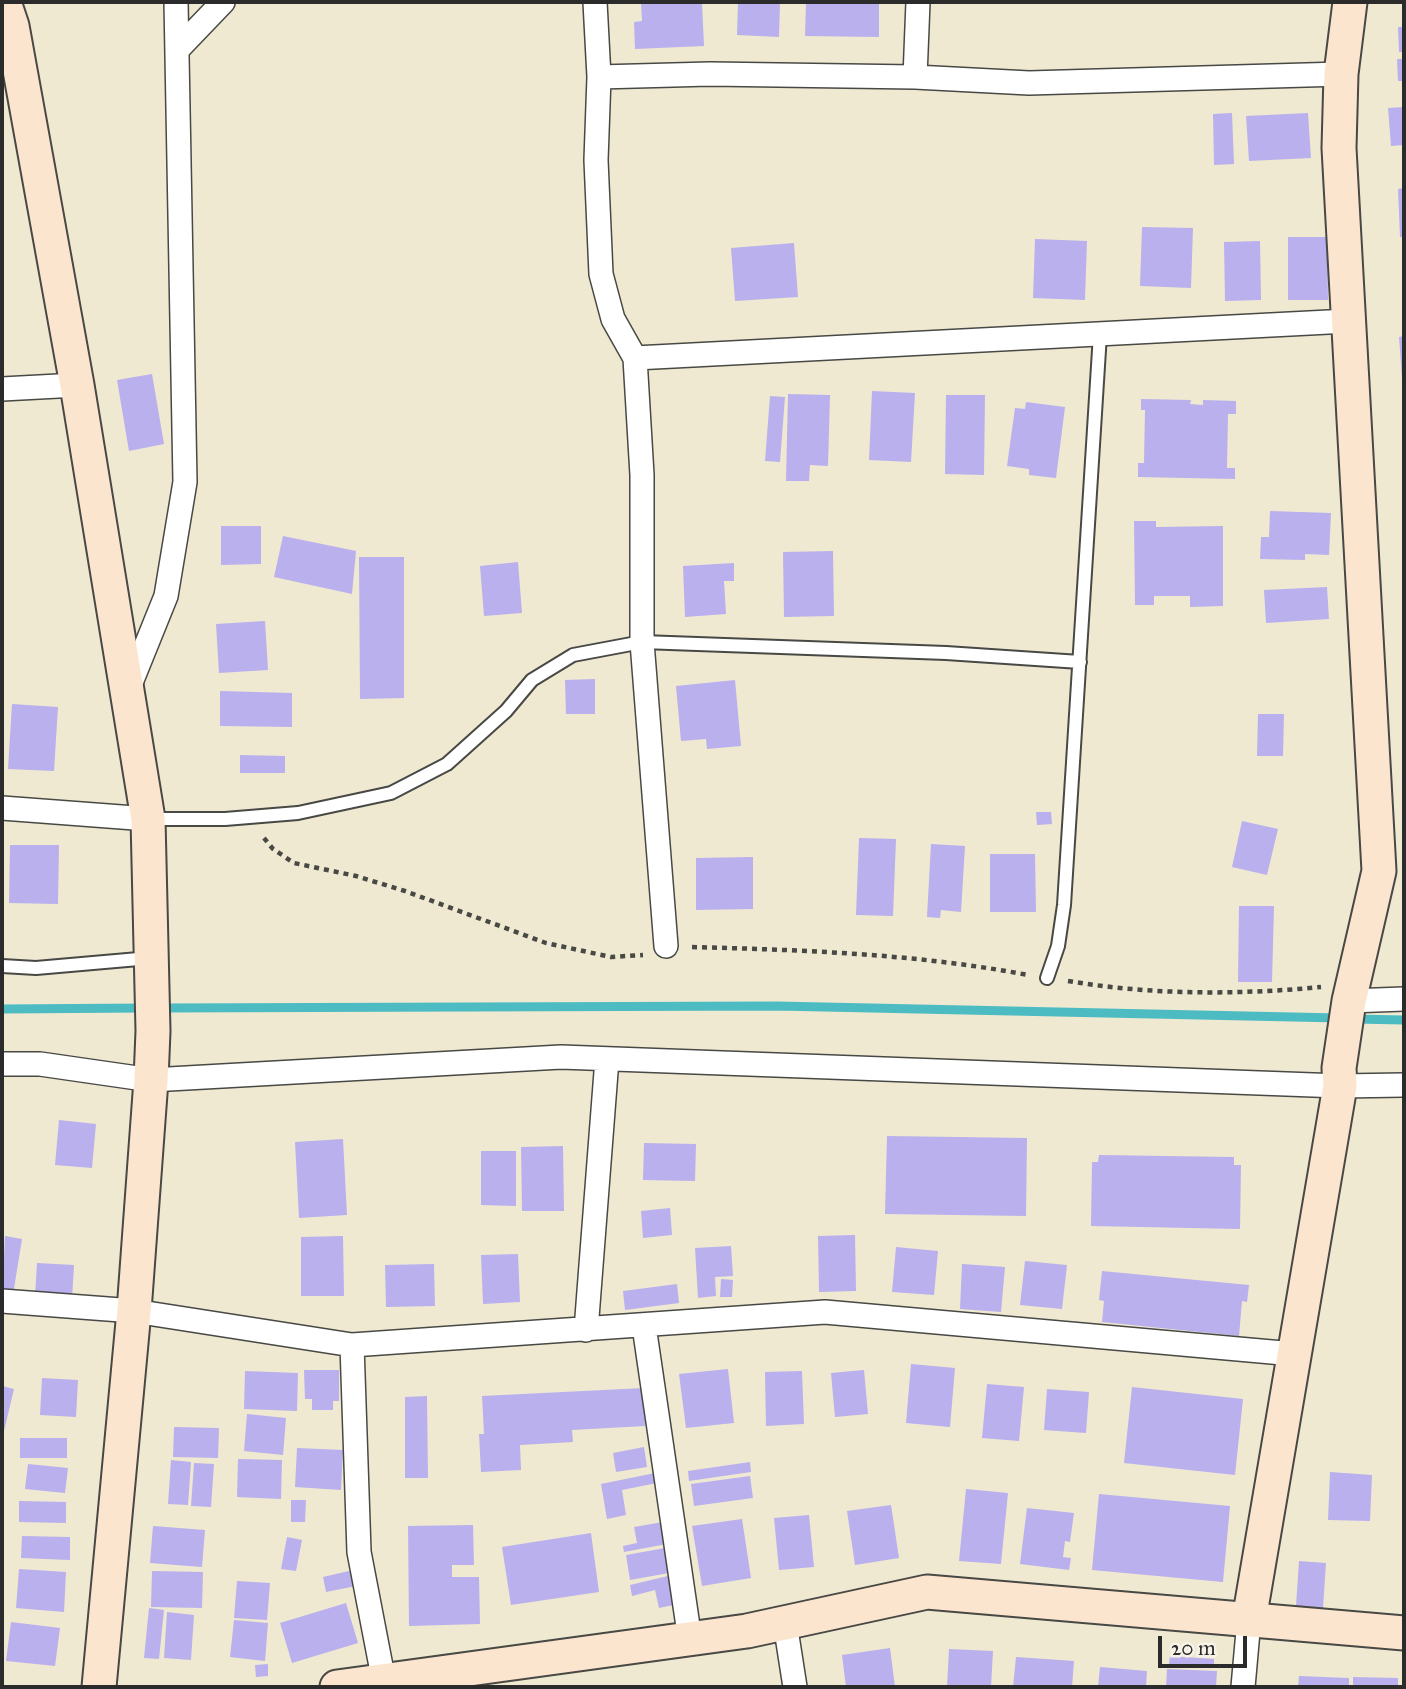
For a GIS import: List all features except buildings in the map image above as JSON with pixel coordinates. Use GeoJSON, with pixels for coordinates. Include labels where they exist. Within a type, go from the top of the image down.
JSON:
{"type":"FeatureCollection","features":[{"type":"Feature","properties":{"kind":"street"},"geometry":{"type":"LineString","coordinates":[[4,2],[12,26],[77,385],[148,819],[153,1031],[134,1311],[99,1687]]}},
{"type":"Feature","properties":{"kind":"street"},"geometry":{"type":"LineString","coordinates":[[127,693],[166,596],[185,482],[176,2]]}},
{"type":"Feature","properties":{"kind":"street"},"geometry":{"type":"LineString","coordinates":[[177,50],[223,2]]}},
{"type":"Feature","properties":{"kind":"street"},"geometry":{"type":"LineString","coordinates":[[595,2],[599,77],[596,160],[601,274],[613,319],[635,358],[642,475],[642,642],[666,946]]}},
{"type":"Feature","properties":{"kind":"street"},"geometry":{"type":"LineString","coordinates":[[915,78],[918,2]]}},
{"type":"Feature","properties":{"kind":"street"},"geometry":{"type":"LineString","coordinates":[[1243,1687],[1249,1620],[1351,992],[1379,872],[1339,148],[1341,74],[1350,2]]}},
{"type":"Feature","properties":{"kind":"street"},"geometry":{"type":"LineString","coordinates":[[599,77],[710,74],[1028,83],[1341,74]]}},
{"type":"Feature","properties":{"kind":"street"},"geometry":{"type":"LineString","coordinates":[[635,358],[1348,321]]}},
{"type":"Feature","properties":{"kind":"street"},"geometry":{"type":"LineString","coordinates":[[2,389],[77,385]]}},
{"type":"Feature","properties":{"kind":"street"},"geometry":{"type":"LineString","coordinates":[[2,808],[148,819]]}},
{"type":"Feature","properties":{"kind":"street"},"geometry":{"type":"LineString","coordinates":[[1351,992],[1404,999]]}},
{"type":"Feature","properties":{"kind":"street"},"geometry":{"type":"LineString","coordinates":[[2,1064],[40,1064],[150,1080],[561,1057],[1339,1077],[1404,1085]]}},
{"type":"Feature","properties":{"kind":"street"},"geometry":{"type":"LineString","coordinates":[[586,1330],[607,1059]]}},
{"type":"Feature","properties":{"kind":"street"},"geometry":{"type":"LineString","coordinates":[[2,1301],[134,1311],[352,1345],[825,1311],[1294,1354]]}},
{"type":"Feature","properties":{"kind":"street"},"geometry":{"type":"LineString","coordinates":[[645,1326],[690,1640]]}},
{"type":"Feature","properties":{"kind":"street"},"geometry":{"type":"LineString","coordinates":[[352,1345],[359,1552],[384,1684]]}},
{"type":"Feature","properties":{"kind":"street"},"geometry":{"type":"LineString","coordinates":[[337,1687],[384,1684],[690,1640],[785,1623],[927,1592],[1404,1633]]}},
{"type":"Feature","properties":{"kind":"street"},"geometry":{"type":"LineString","coordinates":[[785,1623],[794,1687]]}},
{"type":"Feature","properties":{"kind":"lane"},"geometry":{"type":"LineString","coordinates":[[1047,978],[1062,926],[1100,334]]}},
{"type":"Feature","properties":{"kind":"lane"},"geometry":{"type":"LineString","coordinates":[[148,819],[298,813],[391,793],[447,764],[506,711],[532,680],[573,655],[642,642],[946,653],[1080,662]]}},
{"type":"Feature","properties":{"kind":"lane"},"geometry":{"type":"LineString","coordinates":[[2,966],[150,972]]}},
{"type":"Feature","properties":{"kind":"path"},"geometry":{"type":"LineString","coordinates":[[254,816],[273,849],[306,868],[368,880],[546,943],[593,954],[628,957],[666,946],[809,950],[933,960],[1134,991],[1250,994],[1351,992]]}},
{"type":"Feature","properties":{"kind":"waterway"},"geometry":{"type":"LineString","coordinates":[[160,1008],[777,1006],[1340,1018]]}},
{"type":"Feature","properties":{"kind":"waterway"},"geometry":{"type":"LineString","coordinates":[[2,1009],[146,1008]]}},
{"type":"Feature","properties":{"kind":"waterway"},"geometry":{"type":"LineString","coordinates":[[1354,1019],[1404,1020]]}}]}
